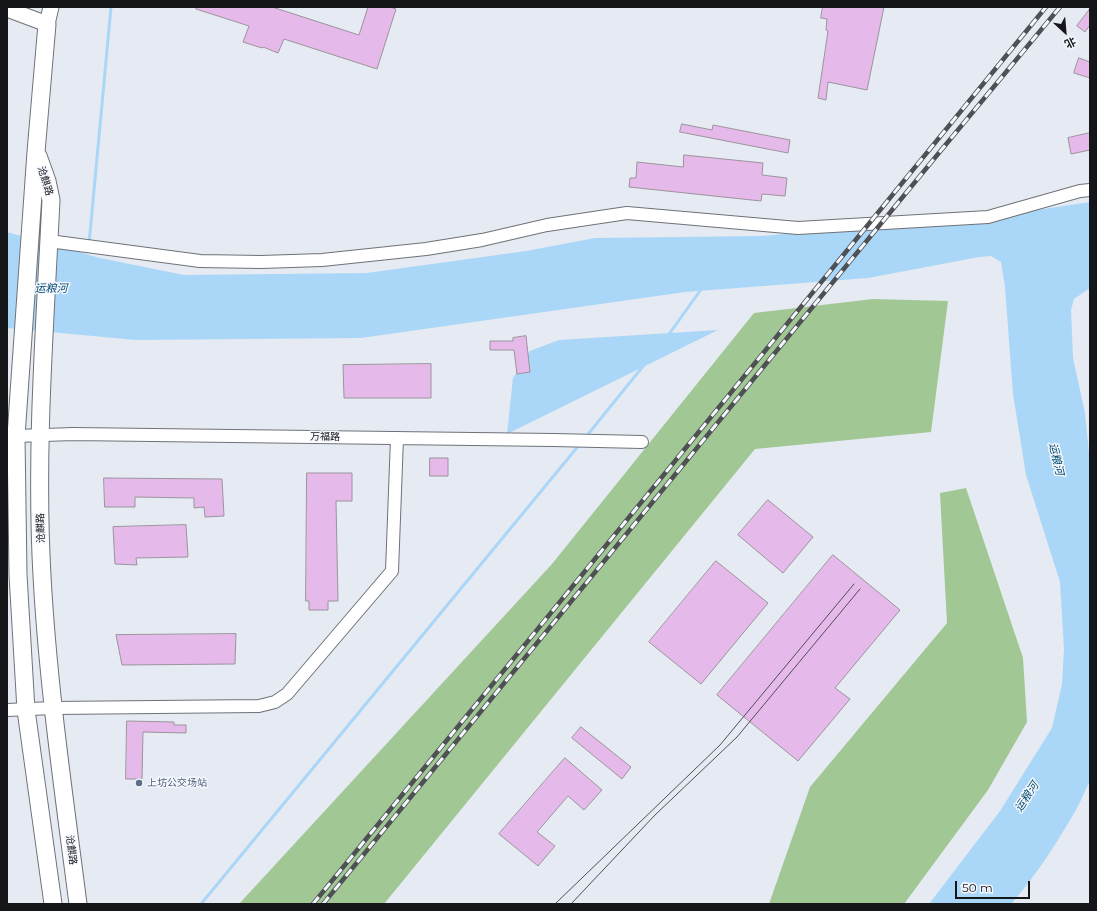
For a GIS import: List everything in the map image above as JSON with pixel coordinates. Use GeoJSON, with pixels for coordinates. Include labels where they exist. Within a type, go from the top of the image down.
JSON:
{"type":"FeatureCollection","features":[{"type":"Feature","properties":{"kind":"main road","name":"沧麒路"},"geometry":{"type":"LineString","coordinates":[[47,24],[12,436],[26,710],[53,904]]}},
{"type":"Feature","properties":{"kind":"main road","name":"沧麒路"},"geometry":{"type":"LineString","coordinates":[[36,152],[47,180],[51,200],[40,436],[42,575],[53,708],[78,904]]}},
{"type":"Feature","properties":{"kind":"street"},"geometry":{"type":"LineString","coordinates":[[7,9],[47,24],[51,7]]}},
{"type":"Feature","properties":{"kind":"street"},"geometry":{"type":"LineString","coordinates":[[49,241],[200,261],[261,262],[322,260],[426,249],[482,240],[547,225],[627,213],[798,228],[988,217],[1080,191],[1090,190]]}},
{"type":"Feature","properties":{"kind":"street","name":"万福路"},"geometry":{"type":"LineString","coordinates":[[12,436],[73,434],[642,442]]}},
{"type":"Feature","properties":{"kind":"street"},"geometry":{"type":"LineString","coordinates":[[7,710],[53,708],[259,706],[275,702],[287,694],[392,571],[397,438]]}},
{"type":"Feature","properties":{"kind":"green space"},"geometry":{"type":"Polygon","coordinates":[[[873,299],[948,301],[931,432],[755,449],[384,904],[239,904],[552,564],[754,313],[873,299]]]}},
{"type":"Feature","properties":{"kind":"green space"},"geometry":{"type":"Polygon","coordinates":[[[966,488],[1023,658],[1027,722],[988,790],[904,904],[769,904],[810,787],[947,623],[940,493],[966,488]]]}},
{"type":"Feature","properties":{"kind":"water","name":"运粮河"},"geometry":{"type":"Polygon","coordinates":[[[1090,202],[1090,288],[1074,299],[1071,310],[1073,358],[1085,413],[1090,464],[1090,781],[1077,808],[1038,870],[1011,904],[929,904],[1000,811],[1052,728],[1062,684],[1064,649],[1060,582],[1026,475],[1013,394],[1005,287],[1001,262],[991,256],[868,278],[685,292],[361,338],[136,340],[7,328],[7,232],[100,258],[184,275],[367,273],[526,251],[595,238],[762,236],[1017,213],[1090,202]]]}},
{"type":"Feature","properties":{"kind":"water"},"geometry":{"type":"Polygon","coordinates":[[[718,330],[507,434],[513,378],[530,351],[559,340],[718,330]]]}},
{"type":"Feature","properties":{"kind":"building"},"geometry":{"type":"Polygon","coordinates":[[[196,7],[272,7],[359,35],[368,7],[390,7],[396,9],[377,69],[284,39],[278,53],[263,47],[262,48],[243,42],[249,26],[196,9],[196,7]]]}},
{"type":"Feature","properties":{"kind":"building"},"geometry":{"type":"Polygon","coordinates":[[[823,7],[884,7],[867,90],[828,82],[826,100],[818,98],[828,31],[826,30],[827,19],[821,18],[823,7]]]}},
{"type":"Feature","properties":{"kind":"building"},"geometry":{"type":"Polygon","coordinates":[[[1090,9],[1090,25],[1085,32],[1077,26],[1090,9]]]}},
{"type":"Feature","properties":{"kind":"building"},"geometry":{"type":"Polygon","coordinates":[[[1079,58],[1090,62],[1090,78],[1074,73],[1079,58]]]}},
{"type":"Feature","properties":{"kind":"building"},"geometry":{"type":"Polygon","coordinates":[[[682,124],[712,130],[713,125],[790,140],[788,153],[680,132],[682,124]]]}},
{"type":"Feature","properties":{"kind":"building"},"geometry":{"type":"Polygon","coordinates":[[[1090,133],[1090,150],[1071,154],[1068,138],[1090,133]]]}},
{"type":"Feature","properties":{"kind":"building"},"geometry":{"type":"Polygon","coordinates":[[[684,155],[763,163],[762,175],[787,178],[785,196],[762,194],[761,201],[629,187],[630,178],[636,178],[637,162],[683,167],[684,155]]]}},
{"type":"Feature","properties":{"kind":"building"},"geometry":{"type":"Polygon","coordinates":[[[526,336],[530,372],[517,374],[514,350],[490,350],[490,341],[513,341],[513,338],[526,336]]]}},
{"type":"Feature","properties":{"kind":"building"},"geometry":{"type":"Polygon","coordinates":[[[431,364],[431,398],[344,398],[343,365],[431,364]]]}},
{"type":"Feature","properties":{"kind":"building"},"geometry":{"type":"Polygon","coordinates":[[[430,458],[448,458],[448,476],[430,476],[430,458]]]}},
{"type":"Feature","properties":{"kind":"building"},"geometry":{"type":"Polygon","coordinates":[[[307,473],[352,473],[352,501],[336,501],[338,601],[328,601],[328,610],[309,610],[309,601],[306,601],[307,473]]]}},
{"type":"Feature","properties":{"kind":"building"},"geometry":{"type":"Polygon","coordinates":[[[104,478],[222,479],[224,516],[205,517],[204,507],[194,508],[194,498],[135,497],[135,507],[105,507],[104,478]]]}},
{"type":"Feature","properties":{"kind":"building"},"geometry":{"type":"Polygon","coordinates":[[[768,500],[813,537],[783,573],[738,535],[768,500]]]}},
{"type":"Feature","properties":{"kind":"building"},"geometry":{"type":"Polygon","coordinates":[[[186,525],[188,557],[136,558],[137,565],[115,564],[113,527],[186,525]]]}},
{"type":"Feature","properties":{"kind":"building"},"geometry":{"type":"Polygon","coordinates":[[[833,555],[900,610],[835,688],[850,699],[798,761],[717,695],[833,555]]]}},
{"type":"Feature","properties":{"kind":"building"},"geometry":{"type":"Polygon","coordinates":[[[716,561],[768,603],[701,684],[649,642],[716,561]]]}},
{"type":"Feature","properties":{"kind":"building"},"geometry":{"type":"Polygon","coordinates":[[[236,634],[235,664],[122,665],[116,635],[236,634]]]}},
{"type":"Feature","properties":{"kind":"building"},"geometry":{"type":"Polygon","coordinates":[[[127,721],[174,722],[174,725],[186,725],[186,733],[143,732],[142,779],[126,779],[127,721]]]}},
{"type":"Feature","properties":{"kind":"building"},"geometry":{"type":"Polygon","coordinates":[[[581,727],[631,767],[622,779],[572,738],[581,727]]]}},
{"type":"Feature","properties":{"kind":"building"},"geometry":{"type":"Polygon","coordinates":[[[565,758],[602,790],[584,810],[568,796],[537,832],[555,846],[538,866],[499,834],[565,758]]]}},
{"type":"Feature","properties":{"kind":"waterway"},"geometry":{"type":"LineString","coordinates":[[89,244],[111,7]]}},
{"type":"Feature","properties":{"kind":"waterway"},"geometry":{"type":"LineString","coordinates":[[667,337],[702,288]]}},
{"type":"Feature","properties":{"kind":"waterway"},"geometry":{"type":"LineString","coordinates":[[585,438],[644,365]]}},
{"type":"Feature","properties":{"kind":"waterway"},"geometry":{"type":"LineString","coordinates":[[201,904],[580,444]]}},
{"type":"Feature","properties":{"kind":"tram line"},"geometry":{"type":"LineString","coordinates":[[555,904],[720,745],[854,584]]}},
{"type":"Feature","properties":{"kind":"tram line"},"geometry":{"type":"LineString","coordinates":[[571,904],[655,815],[737,737],[860,589]]}},
{"type":"Feature","properties":{"kind":"railway"},"geometry":{"type":"LineString","coordinates":[[313,904],[1046,7]]}},
{"type":"Feature","properties":{"kind":"railway"},"geometry":{"type":"LineString","coordinates":[[323,904],[1060,7]]}},
{"type":"Feature","properties":{"kind":"place","name":"上坊公交场站"},"geometry":{"type":"Point","coordinates":[139,783]}}]}
